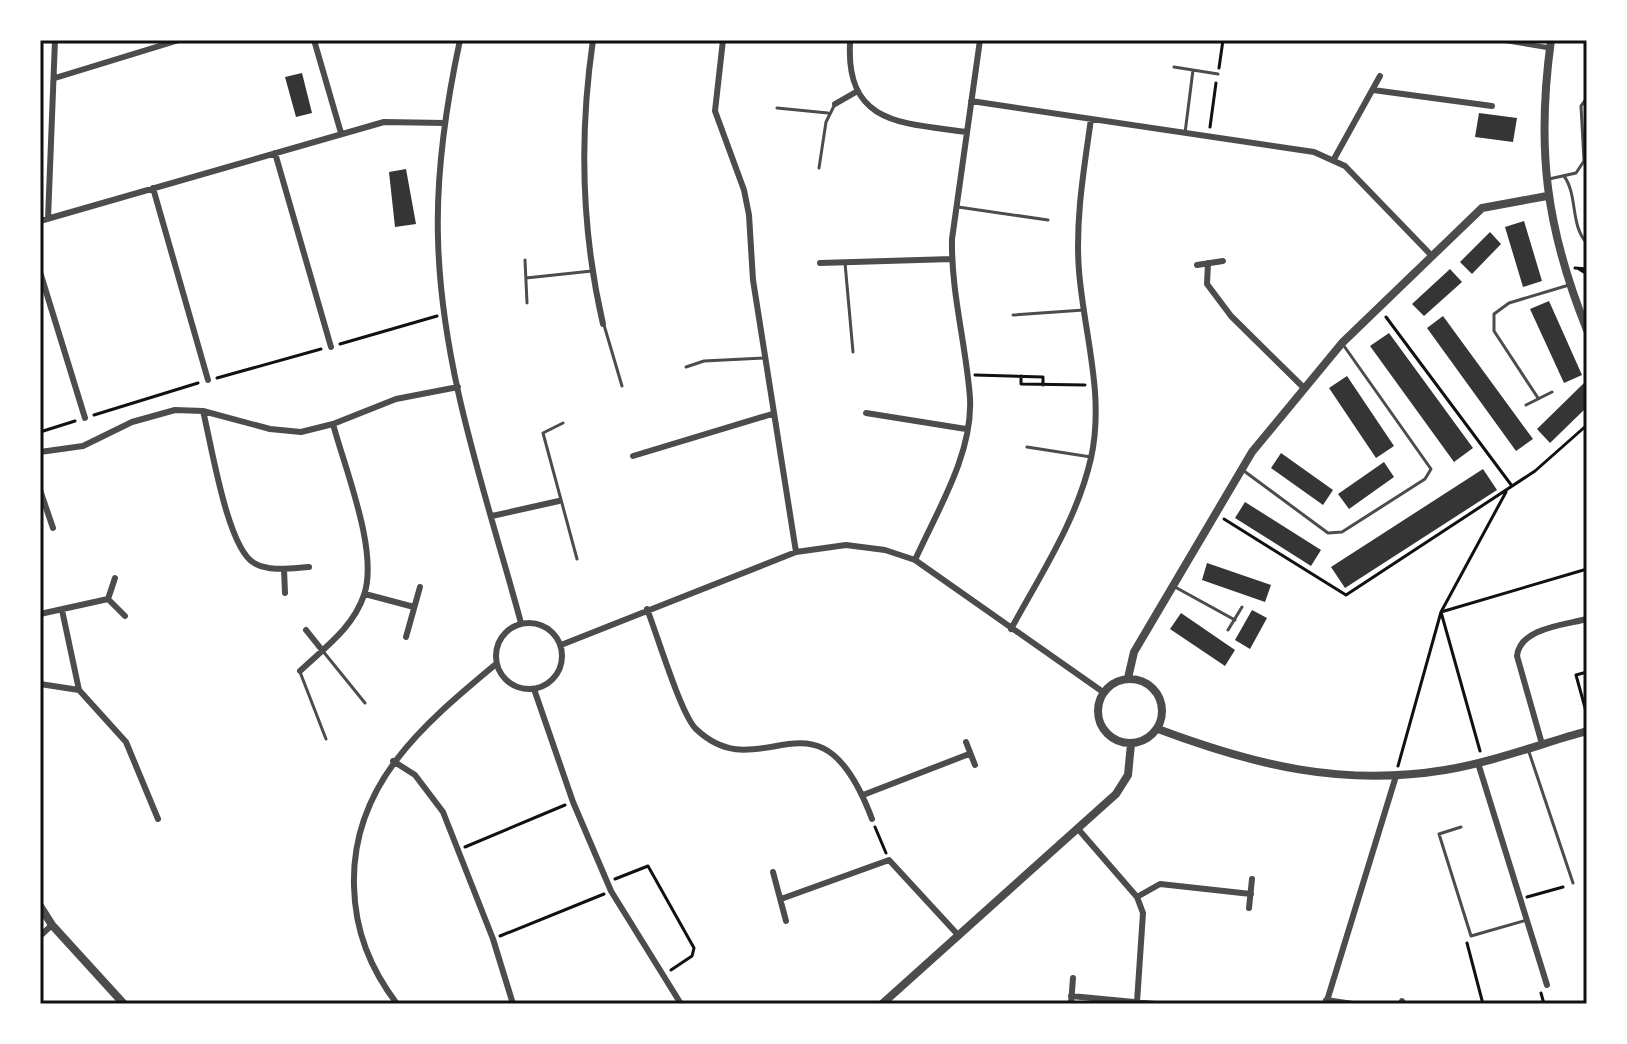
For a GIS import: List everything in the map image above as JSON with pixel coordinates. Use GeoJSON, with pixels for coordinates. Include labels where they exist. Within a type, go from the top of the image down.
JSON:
{"type":"FeatureCollection","features":[{"type":"Feature","properties":{"kind":"street"},"geometry":{"type":"LineString","coordinates":[[48,219],[55,40]]}},
{"type":"Feature","properties":{"kind":"street"},"geometry":{"type":"LineString","coordinates":[[55,78],[179,40]]}},
{"type":"Feature","properties":{"kind":"street"},"geometry":{"type":"LineString","coordinates":[[314,40],[341,133]]}},
{"type":"Feature","properties":{"kind":"street"},"geometry":{"type":"LineString","coordinates":[[460,40],[445,123],[438,239],[444,314],[458,387],[521,623]]}},
{"type":"Feature","properties":{"kind":"street"},"geometry":{"type":"LineString","coordinates":[[593,40],[583,145],[583,202],[603,324]]}},
{"type":"Feature","properties":{"kind":"street"},"geometry":{"type":"LineString","coordinates":[[723,40],[715,111],[744,190],[772,414],[796,552]]}},
{"type":"Feature","properties":{"kind":"street"},"geometry":{"type":"LineString","coordinates":[[915,560],[959,463],[970,399],[952,259],[955,207],[980,40]]}},
{"type":"Feature","properties":{"kind":"street"},"geometry":{"type":"LineString","coordinates":[[1502,40],[1551,44],[1545,82],[1547,196],[1555,240],[1587,330]]}},
{"type":"Feature","properties":{"kind":"street"},"geometry":{"type":"LineString","coordinates":[[850,44],[849,71],[856,92],[874,112],[897,122],[966,132]]}},
{"type":"Feature","properties":{"kind":"street"},"geometry":{"type":"LineString","coordinates":[[1334,159],[1380,76]]}},
{"type":"Feature","properties":{"kind":"street"},"geometry":{"type":"LineString","coordinates":[[1373,90],[1492,106]]}},
{"type":"Feature","properties":{"kind":"street"},"geometry":{"type":"LineString","coordinates":[[835,104],[856,92]]}},
{"type":"Feature","properties":{"kind":"street"},"geometry":{"type":"LineString","coordinates":[[971,101],[1314,152],[1334,159],[1432,256]]}},
{"type":"Feature","properties":{"kind":"street"},"geometry":{"type":"LineString","coordinates":[[1465,112],[1467,103]]}},
{"type":"Feature","properties":{"kind":"street"},"geometry":{"type":"LineString","coordinates":[[1011,629],[1066,530],[1091,457],[1096,385],[1084,310],[1078,215],[1091,119]]}},
{"type":"Feature","properties":{"kind":"street"},"geometry":{"type":"LineString","coordinates":[[40,221],[384,122],[445,123]]}},
{"type":"Feature","properties":{"kind":"street"},"geometry":{"type":"LineString","coordinates":[[275,153],[331,347]]}},
{"type":"Feature","properties":{"kind":"street"},"geometry":{"type":"LineString","coordinates":[[153,188],[208,380]]}},
{"type":"Feature","properties":{"kind":"street"},"geometry":{"type":"LineString","coordinates":[[1128,678],[1134,652],[1214,512],[1241,468],[1303,387],[1342,343],[1482,208],[1547,196]]}},
{"type":"Feature","properties":{"kind":"street"},"geometry":{"type":"LineString","coordinates":[[820,263],[952,259]]}},
{"type":"Feature","properties":{"kind":"street"},"geometry":{"type":"LineString","coordinates":[[1197,265],[1223,261]]}},
{"type":"Feature","properties":{"kind":"street"},"geometry":{"type":"LineString","coordinates":[[1208,263],[1207,284],[1223,306],[1303,387]]}},
{"type":"Feature","properties":{"kind":"street"},"geometry":{"type":"LineString","coordinates":[[40,272],[85,418]]}},
{"type":"Feature","properties":{"kind":"street"},"geometry":{"type":"LineString","coordinates":[[40,452],[83,446],[132,422],[175,410],[203,411],[270,429],[301,432],[333,424],[396,399],[458,387]]}},
{"type":"Feature","properties":{"kind":"street"},"geometry":{"type":"LineString","coordinates":[[203,411],[237,542],[253,563],[284,569],[309,567]]}},
{"type":"Feature","properties":{"kind":"street"},"geometry":{"type":"LineString","coordinates":[[866,413],[966,429]]}},
{"type":"Feature","properties":{"kind":"street"},"geometry":{"type":"LineString","coordinates":[[633,456],[772,414]]}},
{"type":"Feature","properties":{"kind":"street"},"geometry":{"type":"LineString","coordinates":[[300,671],[339,635],[365,594],[367,551],[333,424]]}},
{"type":"Feature","properties":{"kind":"street"},"geometry":{"type":"LineString","coordinates":[[40,490],[53,528]]}},
{"type":"Feature","properties":{"kind":"street"},"geometry":{"type":"LineString","coordinates":[[492,516],[559,501]]}},
{"type":"Feature","properties":{"kind":"street"},"geometry":{"type":"LineString","coordinates":[[561,645],[796,552],[846,545],[869,547],[915,560],[1103,692]]}},
{"type":"Feature","properties":{"kind":"street"},"geometry":{"type":"LineString","coordinates":[[284,569],[285,593]]}},
{"type":"Feature","properties":{"kind":"street"},"geometry":{"type":"LineString","coordinates":[[108,599],[115,578]]}},
{"type":"Feature","properties":{"kind":"street"},"geometry":{"type":"LineString","coordinates":[[406,637],[420,587]]}},
{"type":"Feature","properties":{"kind":"street"},"geometry":{"type":"LineString","coordinates":[[365,594],[414,607]]}},
{"type":"Feature","properties":{"kind":"street"},"geometry":{"type":"LineString","coordinates":[[40,614],[108,599]]}},
{"type":"Feature","properties":{"kind":"street"},"geometry":{"type":"LineString","coordinates":[[108,599],[125,616]]}},
{"type":"Feature","properties":{"kind":"street"},"geometry":{"type":"LineString","coordinates":[[647,609],[695,729],[721,745],[744,751],[800,741],[813,744],[841,760],[863,795],[872,819]]}},
{"type":"Feature","properties":{"kind":"street"},"geometry":{"type":"LineString","coordinates":[[62,610],[79,690],[126,742],[158,819]]}},
{"type":"Feature","properties":{"kind":"street"},"geometry":{"type":"LineString","coordinates":[[1542,744],[1517,656],[1518,644],[1526,637],[1587,619]]}},
{"type":"Feature","properties":{"kind":"street"},"geometry":{"type":"LineString","coordinates":[[521,623],[544,625],[561,645],[558,672],[551,681],[534,689],[511,685],[496,664],[495,652],[501,636],[521,623]]}},
{"type":"Feature","properties":{"kind":"street"},"geometry":{"type":"LineString","coordinates":[[306,630],[322,650]]}},
{"type":"Feature","properties":{"kind":"street"},"geometry":{"type":"LineString","coordinates":[[397,1004],[368,960],[355,912],[353,859],[364,813],[393,761],[433,717],[496,664]]}},
{"type":"Feature","properties":{"kind":"street"},"geometry":{"type":"LineString","coordinates":[[1158,729],[1161,696],[1145,681],[1120,679],[1103,692],[1098,705],[1104,731],[1115,739],[1131,744],[1158,729],[1270,766],[1347,776],[1396,776],[1481,762],[1587,731]]}},
{"type":"Feature","properties":{"kind":"street"},"geometry":{"type":"LineString","coordinates":[[40,684],[79,690]]}},
{"type":"Feature","properties":{"kind":"street"},"geometry":{"type":"LineString","coordinates":[[534,689],[573,802],[607,883],[661,976],[681,1004]]}},
{"type":"Feature","properties":{"kind":"street"},"geometry":{"type":"LineString","coordinates":[[966,742],[975,765]]}},
{"type":"Feature","properties":{"kind":"street"},"geometry":{"type":"LineString","coordinates":[[882,1004],[1116,794],[1128,775],[1131,744]]}},
{"type":"Feature","properties":{"kind":"street"},"geometry":{"type":"LineString","coordinates":[[863,795],[969,754]]}},
{"type":"Feature","properties":{"kind":"street"},"geometry":{"type":"LineString","coordinates":[[393,761],[415,775],[443,812],[493,939],[513,1004]]}},
{"type":"Feature","properties":{"kind":"street"},"geometry":{"type":"LineString","coordinates":[[1481,762],[1547,985]]}},
{"type":"Feature","properties":{"kind":"street"},"geometry":{"type":"LineString","coordinates":[[1353,1004],[1326,1002],[1396,776]]}},
{"type":"Feature","properties":{"kind":"street"},"geometry":{"type":"LineString","coordinates":[[1079,830],[1137,897],[1143,924],[1137,1002]]}},
{"type":"Feature","properties":{"kind":"street"},"geometry":{"type":"LineString","coordinates":[[781,899],[889,860],[959,936]]}},
{"type":"Feature","properties":{"kind":"street"},"geometry":{"type":"LineString","coordinates":[[773,872],[786,921]]}},
{"type":"Feature","properties":{"kind":"street"},"geometry":{"type":"LineString","coordinates":[[1249,908],[1252,879]]}},
{"type":"Feature","properties":{"kind":"street"},"geometry":{"type":"LineString","coordinates":[[1137,897],[1160,884],[1251,894]]}},
{"type":"Feature","properties":{"kind":"street"},"geometry":{"type":"LineString","coordinates":[[40,906],[52,925],[124,1004]]}},
{"type":"Feature","properties":{"kind":"street"},"geometry":{"type":"LineString","coordinates":[[40,936],[52,925]]}},
{"type":"Feature","properties":{"kind":"street"},"geometry":{"type":"LineString","coordinates":[[1071,1004],[1073,978]]}},
{"type":"Feature","properties":{"kind":"street"},"geometry":{"type":"LineString","coordinates":[[1071,996],[1155,1004]]}},
{"type":"Feature","properties":{"kind":"lane"},"geometry":{"type":"LineString","coordinates":[[1174,67],[1218,74]]}},
{"type":"Feature","properties":{"kind":"lane"},"geometry":{"type":"LineString","coordinates":[[1185,133],[1193,70]]}},
{"type":"Feature","properties":{"kind":"lane"},"geometry":{"type":"LineString","coordinates":[[1546,179],[1576,173],[1584,161],[1581,106],[1587,98]]}},
{"type":"Feature","properties":{"kind":"lane"},"geometry":{"type":"LineString","coordinates":[[819,168],[829,113],[835,104]]}},
{"type":"Feature","properties":{"kind":"lane"},"geometry":{"type":"LineString","coordinates":[[777,108],[829,113]]}},
{"type":"Feature","properties":{"kind":"lane"},"geometry":{"type":"LineString","coordinates":[[1564,176],[1570,184],[1581,235],[1587,243]]}},
{"type":"Feature","properties":{"kind":"lane"},"geometry":{"type":"LineString","coordinates":[[955,207],[1048,220]]}},
{"type":"Feature","properties":{"kind":"lane"},"geometry":{"type":"LineString","coordinates":[[525,260],[527,303]]}},
{"type":"Feature","properties":{"kind":"lane"},"geometry":{"type":"LineString","coordinates":[[845,263],[853,352]]}},
{"type":"Feature","properties":{"kind":"lane"},"geometry":{"type":"LineString","coordinates":[[526,278],[592,271]]}},
{"type":"Feature","properties":{"kind":"lane"},"geometry":{"type":"LineString","coordinates":[[1538,398],[1494,331],[1494,314],[1509,303],[1569,285]]}},
{"type":"Feature","properties":{"kind":"lane"},"geometry":{"type":"LineString","coordinates":[[1013,315],[1084,310]]}},
{"type":"Feature","properties":{"kind":"lane"},"geometry":{"type":"LineString","coordinates":[[603,324],[622,386]]}},
{"type":"Feature","properties":{"kind":"lane"},"geometry":{"type":"LineString","coordinates":[[1241,468],[1328,533],[1342,532],[1425,479],[1431,469],[1342,343]]}},
{"type":"Feature","properties":{"kind":"lane"},"geometry":{"type":"LineString","coordinates":[[686,367],[704,361],[764,358]]}},
{"type":"Feature","properties":{"kind":"lane"},"geometry":{"type":"LineString","coordinates":[[1526,405],[1552,392]]}},
{"type":"Feature","properties":{"kind":"lane"},"geometry":{"type":"LineString","coordinates":[[563,423],[543,433],[577,559]]}},
{"type":"Feature","properties":{"kind":"lane"},"geometry":{"type":"LineString","coordinates":[[1027,447],[1091,457]]}},
{"type":"Feature","properties":{"kind":"lane"},"geometry":{"type":"LineString","coordinates":[[1172,585],[1235,620]]}},
{"type":"Feature","properties":{"kind":"lane"},"geometry":{"type":"LineString","coordinates":[[1228,630],[1242,607]]}},
{"type":"Feature","properties":{"kind":"lane"},"geometry":{"type":"LineString","coordinates":[[322,650],[365,703]]}},
{"type":"Feature","properties":{"kind":"lane"},"geometry":{"type":"LineString","coordinates":[[300,671],[326,739]]}},
{"type":"Feature","properties":{"kind":"lane"},"geometry":{"type":"LineString","coordinates":[[1528,748],[1573,883]]}},
{"type":"Feature","properties":{"kind":"lane"},"geometry":{"type":"LineString","coordinates":[[1461,827],[1439,834],[1471,936],[1527,920]]}},
{"type":"Feature","properties":{"kind":"path"},"geometry":{"type":"LineString","coordinates":[[1208,136],[1223,40]]}},
{"type":"Feature","properties":{"kind":"path"},"geometry":{"type":"LineString","coordinates":[[1579,269],[1587,274]]}},
{"type":"Feature","properties":{"kind":"path"},"geometry":{"type":"LineString","coordinates":[[1378,308],[1510,487]]}},
{"type":"Feature","properties":{"kind":"path"},"geometry":{"type":"LineString","coordinates":[[40,432],[208,380],[444,314]]}},
{"type":"Feature","properties":{"kind":"path"},"geometry":{"type":"LineString","coordinates":[[966,375],[1043,377],[1043,385]]}},
{"type":"Feature","properties":{"kind":"path"},"geometry":{"type":"LineString","coordinates":[[1021,376],[1021,384],[1096,385]]}},
{"type":"Feature","properties":{"kind":"path"},"geometry":{"type":"LineString","coordinates":[[1214,512],[1346,595],[1535,471],[1587,425]]}},
{"type":"Feature","properties":{"kind":"path"},"geometry":{"type":"LineString","coordinates":[[1396,776],[1441,612],[1510,487]]}},
{"type":"Feature","properties":{"kind":"path"},"geometry":{"type":"LineString","coordinates":[[1441,612],[1587,569]]}},
{"type":"Feature","properties":{"kind":"path"},"geometry":{"type":"LineString","coordinates":[[1441,612],[1481,762]]}},
{"type":"Feature","properties":{"kind":"path"},"geometry":{"type":"LineString","coordinates":[[1587,672],[1576,675],[1587,715]]}},
{"type":"Feature","properties":{"kind":"path"},"geometry":{"type":"LineString","coordinates":[[458,850],[573,802]]}},
{"type":"Feature","properties":{"kind":"path"},"geometry":{"type":"LineString","coordinates":[[872,819],[889,860]]}},
{"type":"Feature","properties":{"kind":"path"},"geometry":{"type":"LineString","coordinates":[[607,883],[648,866],[694,948],[692,956],[661,976]]}},
{"type":"Feature","properties":{"kind":"path"},"geometry":{"type":"LineString","coordinates":[[1527,897],[1563,887]]}},
{"type":"Feature","properties":{"kind":"path"},"geometry":{"type":"LineString","coordinates":[[493,939],[611,891]]}},
{"type":"Feature","properties":{"kind":"path"},"geometry":{"type":"LineString","coordinates":[[1471,936],[1466,947],[1483,1004]]}},
{"type":"Feature","properties":{"kind":"path"},"geometry":{"type":"LineString","coordinates":[[1541,993],[1544,1004]]}},
{"type":"Feature","properties":{"kind":"building"},"geometry":{"type":"Polygon","coordinates":[[[302,73],[312,113],[296,117],[285,77],[302,73]]]}},
{"type":"Feature","properties":{"kind":"building"},"geometry":{"type":"Polygon","coordinates":[[[1479,113],[1517,118],[1513,142],[1475,137],[1479,113]]]}},
{"type":"Feature","properties":{"kind":"building"},"geometry":{"type":"Polygon","coordinates":[[[406,169],[416,224],[395,227],[389,172],[406,169]]]}},
{"type":"Feature","properties":{"kind":"building"},"geometry":{"type":"Polygon","coordinates":[[[1524,221],[1542,281],[1523,287],[1505,227],[1524,221]]]}},
{"type":"Feature","properties":{"kind":"building"},"geometry":{"type":"Polygon","coordinates":[[[1490,232],[1501,244],[1472,274],[1460,262],[1490,232]]]}},
{"type":"Feature","properties":{"kind":"building"},"geometry":{"type":"Polygon","coordinates":[[[1450,269],[1462,282],[1424,316],[1412,304],[1450,269]]]}},
{"type":"Feature","properties":{"kind":"building"},"geometry":{"type":"Polygon","coordinates":[[[1549,301],[1582,375],[1564,383],[1530,309],[1549,301]]]}},
{"type":"Feature","properties":{"kind":"building"},"geometry":{"type":"Polygon","coordinates":[[[1443,316],[1533,439],[1516,451],[1427,328],[1443,316]]]}},
{"type":"Feature","properties":{"kind":"building"},"geometry":{"type":"Polygon","coordinates":[[[1389,333],[1473,448],[1454,462],[1370,346],[1389,333]]]}},
{"type":"Feature","properties":{"kind":"building"},"geometry":{"type":"Polygon","coordinates":[[[1347,376],[1394,446],[1376,458],[1329,388],[1347,376]]]}},
{"type":"Feature","properties":{"kind":"building"},"geometry":{"type":"Polygon","coordinates":[[[1584,383],[1587,407],[1550,443],[1537,429],[1584,383]]]}},
{"type":"Feature","properties":{"kind":"building"},"geometry":{"type":"Polygon","coordinates":[[[1281,453],[1333,490],[1323,505],[1271,468],[1281,453]]]}},
{"type":"Feature","properties":{"kind":"building"},"geometry":{"type":"Polygon","coordinates":[[[1384,462],[1394,477],[1349,509],[1338,494],[1384,462]]]}},
{"type":"Feature","properties":{"kind":"building"},"geometry":{"type":"Polygon","coordinates":[[[1483,469],[1497,490],[1345,588],[1331,567],[1483,469]]]}},
{"type":"Feature","properties":{"kind":"building"},"geometry":{"type":"Polygon","coordinates":[[[1245,502],[1321,550],[1311,566],[1235,518],[1245,502]]]}},
{"type":"Feature","properties":{"kind":"building"},"geometry":{"type":"Polygon","coordinates":[[[1207,563],[1271,585],[1265,602],[1202,580],[1207,563]]]}},
{"type":"Feature","properties":{"kind":"building"},"geometry":{"type":"Polygon","coordinates":[[[1252,610],[1267,618],[1250,649],[1235,640],[1252,610]]]}},
{"type":"Feature","properties":{"kind":"building"},"geometry":{"type":"Polygon","coordinates":[[[1181,613],[1235,650],[1225,666],[1170,629],[1181,613]]]}}]}
